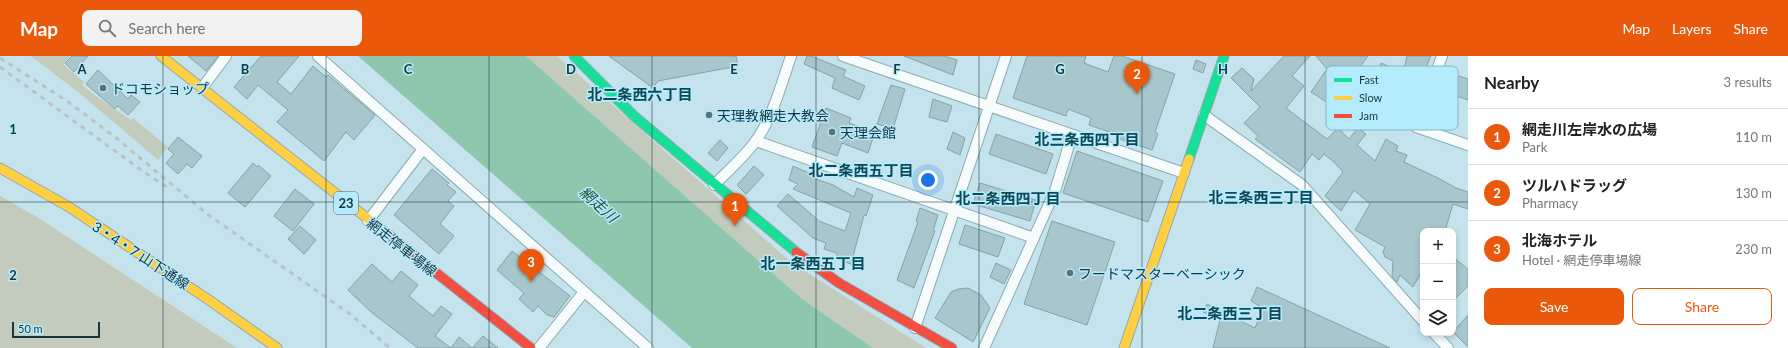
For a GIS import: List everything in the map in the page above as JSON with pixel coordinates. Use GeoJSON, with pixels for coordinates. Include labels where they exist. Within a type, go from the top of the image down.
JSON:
{"type":"FeatureCollection","features":[{"type":"Feature","properties":{"kind":"street","name":"網走停車場線"},"geometry":{"type":"LineString","coordinates":[[162,56],[368,221],[531,348]]}},
{"type":"Feature","properties":{"kind":"street"},"geometry":{"type":"LineString","coordinates":[[202,88],[226,56]]}},
{"type":"Feature","properties":{"kind":"street"},"geometry":{"type":"LineString","coordinates":[[318,56],[648,348]]}},
{"type":"Feature","properties":{"kind":"street"},"geometry":{"type":"LineString","coordinates":[[574,56],[634,116],[714,185],[812,265],[915,328],[952,348]]}},
{"type":"Feature","properties":{"kind":"street"},"geometry":{"type":"LineString","coordinates":[[714,185],[756,141],[773,108],[791,56]]}},
{"type":"Feature","properties":{"kind":"street"},"geometry":{"type":"LineString","coordinates":[[842,56],[1184,173]]}},
{"type":"Feature","properties":{"kind":"street"},"geometry":{"type":"LineString","coordinates":[[915,328],[1006,56]]}},
{"type":"Feature","properties":{"kind":"street"},"geometry":{"type":"LineString","coordinates":[[1124,348],[1224,56]]}},
{"type":"Feature","properties":{"kind":"street"},"geometry":{"type":"LineString","coordinates":[[1438,66],[1442,56]]}},
{"type":"Feature","properties":{"kind":"street"},"geometry":{"type":"LineString","coordinates":[[1204,115],[1302,185],[1420,317]]}},
{"type":"Feature","properties":{"kind":"street"},"geometry":{"type":"LineString","coordinates":[[1425,130],[1468,145]]}},
{"type":"Feature","properties":{"kind":"street"},"geometry":{"type":"LineString","coordinates":[[984,348],[1055,191],[1072,134]]}},
{"type":"Feature","properties":{"kind":"street"},"geometry":{"type":"LineString","coordinates":[[756,141],[1034,238]]}},
{"type":"Feature","properties":{"kind":"street"},"geometry":{"type":"LineString","coordinates":[[368,221],[423,149]]}},
{"type":"Feature","properties":{"kind":"street","name":"3・4・7 山下通線"},"geometry":{"type":"LineString","coordinates":[[0,168],[75,211],[209,300],[277,348]]}},
{"type":"Feature","properties":{"kind":"street"},"geometry":{"type":"LineString","coordinates":[[539,348],[584,292]]}},
{"type":"Feature","properties":{"kind":"street"},"geometry":{"type":"LineString","coordinates":[[1437,336],[1448,348]]}},
{"type":"Feature","properties":{"kind":"shaded area"},"geometry":{"type":"Polygon","coordinates":[[[31,56],[70,56],[63,64],[84,82],[82,85],[131,120],[133,118],[168,147],[158,160],[83,96],[31,56]]]}},
{"type":"Feature","properties":{"kind":"shaded area"},"geometry":{"type":"Polygon","coordinates":[[[526,56],[557,56],[792,263],[926,348],[873,348],[802,299],[526,56]]]}},
{"type":"Feature","properties":{"kind":"shaded area"},"geometry":{"type":"Polygon","coordinates":[[[0,196],[37,217],[237,348],[0,348],[0,196]]]}},
{"type":"Feature","properties":{"kind":"water","name":"網走川"},"geometry":{"type":"Polygon","coordinates":[[[358,56],[526,56],[802,299],[873,348],[692,348],[358,56]]]}},
{"type":"Feature","properties":{"kind":"building"},"geometry":{"type":"Polygon","coordinates":[[[72,56],[88,56],[74,72],[65,63],[72,56]]]}},
{"type":"Feature","properties":{"kind":"building"},"geometry":{"type":"Polygon","coordinates":[[[188,56],[218,56],[206,71],[188,56]]]}},
{"type":"Feature","properties":{"kind":"building"},"geometry":{"type":"Polygon","coordinates":[[[261,56],[299,56],[277,82],[291,94],[313,66],[326,77],[328,75],[375,115],[354,140],[346,132],[324,161],[277,122],[288,110],[258,85],[247,99],[234,87],[261,56]]]}},
{"type":"Feature","properties":{"kind":"building"},"geometry":{"type":"Polygon","coordinates":[[[609,56],[736,56],[738,66],[658,81],[653,88],[609,56]]]}},
{"type":"Feature","properties":{"kind":"building"},"geometry":{"type":"Polygon","coordinates":[[[807,56],[811,56],[846,70],[843,76],[865,86],[859,100],[832,88],[835,78],[804,64],[807,56]]]}},
{"type":"Feature","properties":{"kind":"building"},"geometry":{"type":"Polygon","coordinates":[[[904,56],[944,56],[957,60],[953,75],[904,56]]]}},
{"type":"Feature","properties":{"kind":"building"},"geometry":{"type":"Polygon","coordinates":[[[1027,56],[1086,56],[1084,63],[1108,72],[1114,56],[1122,56],[1175,74],[1155,132],[1158,134],[1152,150],[1117,138],[1118,135],[1089,125],[1091,118],[1068,109],[1066,116],[1013,98],[1027,56]]]}},
{"type":"Feature","properties":{"kind":"building"},"geometry":{"type":"Polygon","coordinates":[[[1284,56],[1310,56],[1292,76],[1304,86],[1286,108],[1327,139],[1336,130],[1340,130],[1349,139],[1356,130],[1361,130],[1366,134],[1357,145],[1375,161],[1386,139],[1398,146],[1396,151],[1407,155],[1404,162],[1456,188],[1468,192],[1468,209],[1453,204],[1446,228],[1420,228],[1420,274],[1413,287],[1400,275],[1397,282],[1392,277],[1393,261],[1385,257],[1383,252],[1385,247],[1355,230],[1370,204],[1354,190],[1341,211],[1325,196],[1343,172],[1334,162],[1324,154],[1319,160],[1312,154],[1300,172],[1255,139],[1258,136],[1244,123],[1260,107],[1231,78],[1242,68],[1254,79],[1251,91],[1284,56]]]}},
{"type":"Feature","properties":{"kind":"building"},"geometry":{"type":"Polygon","coordinates":[[[1316,56],[1368,56],[1361,66],[1326,66],[1326,68],[1316,56]]]}},
{"type":"Feature","properties":{"kind":"building"},"geometry":{"type":"Polygon","coordinates":[[[1407,56],[1431,56],[1427,66],[1404,66],[1407,56]]]}},
{"type":"Feature","properties":{"kind":"building"},"geometry":{"type":"Polygon","coordinates":[[[1196,60],[1206,64],[1203,73],[1193,69],[1196,60]]]}},
{"type":"Feature","properties":{"kind":"building"},"geometry":{"type":"Polygon","coordinates":[[[1381,63],[1388,66],[1380,66],[1381,63]]]}},
{"type":"Feature","properties":{"kind":"building"},"geometry":{"type":"Polygon","coordinates":[[[98,70],[128,99],[131,95],[140,102],[128,115],[118,106],[115,109],[86,84],[98,70]]]}},
{"type":"Feature","properties":{"kind":"building"},"geometry":{"type":"Polygon","coordinates":[[[1326,70],[1326,102],[1311,92],[1326,70]]]}},
{"type":"Feature","properties":{"kind":"building"},"geometry":{"type":"Polygon","coordinates":[[[1458,76],[1468,79],[1468,100],[1458,97],[1458,76]]]}},
{"type":"Feature","properties":{"kind":"building"},"geometry":{"type":"Polygon","coordinates":[[[891,85],[905,89],[893,129],[877,124],[891,85]]]}},
{"type":"Feature","properties":{"kind":"building"},"geometry":{"type":"Polygon","coordinates":[[[933,99],[952,106],[947,122],[929,117],[933,99]]]}},
{"type":"Feature","properties":{"kind":"building","name":"天理会館"},"geometry":{"type":"Polygon","coordinates":[[[826,108],[851,118],[849,123],[875,132],[868,153],[842,143],[837,156],[812,147],[826,108]]]}},
{"type":"Feature","properties":{"kind":"building"},"geometry":{"type":"Polygon","coordinates":[[[953,132],[965,138],[960,155],[947,149],[953,132]]]}},
{"type":"Feature","properties":{"kind":"building"},"geometry":{"type":"Polygon","coordinates":[[[996,134],[1053,154],[1046,174],[989,154],[996,134]]]}},
{"type":"Feature","properties":{"kind":"building"},"geometry":{"type":"Polygon","coordinates":[[[178,137],[202,156],[192,168],[187,164],[178,174],[166,163],[174,154],[168,149],[178,137]]]}},
{"type":"Feature","properties":{"kind":"building"},"geometry":{"type":"Polygon","coordinates":[[[720,140],[728,148],[717,161],[708,153],[720,140]]]}},
{"type":"Feature","properties":{"kind":"building"},"geometry":{"type":"Polygon","coordinates":[[[1077,151],[1163,181],[1148,222],[1063,193],[1077,151]]]}},
{"type":"Feature","properties":{"kind":"building"},"geometry":{"type":"Polygon","coordinates":[[[253,163],[257,167],[258,165],[271,176],[245,207],[228,193],[253,163]]]}},
{"type":"Feature","properties":{"kind":"building"},"geometry":{"type":"Polygon","coordinates":[[[754,166],[764,175],[746,194],[737,185],[754,166]]]}},
{"type":"Feature","properties":{"kind":"building"},"geometry":{"type":"Polygon","coordinates":[[[793,166],[809,173],[808,176],[833,185],[854,197],[857,188],[873,195],[866,216],[864,215],[851,264],[836,259],[837,253],[824,249],[826,243],[813,238],[777,206],[788,194],[819,221],[845,231],[851,213],[793,189],[798,184],[789,180],[793,166]]]}},
{"type":"Feature","properties":{"kind":"building"},"geometry":{"type":"Polygon","coordinates":[[[432,169],[449,183],[447,185],[456,192],[448,201],[454,206],[440,224],[454,236],[439,254],[394,215],[432,169]]]}},
{"type":"Feature","properties":{"kind":"building"},"geometry":{"type":"Polygon","coordinates":[[[980,183],[1036,200],[1030,221],[973,204],[980,183]]]}},
{"type":"Feature","properties":{"kind":"building"},"geometry":{"type":"Polygon","coordinates":[[[295,189],[314,204],[293,231],[274,216],[295,189]]]}},
{"type":"Feature","properties":{"kind":"building"},"geometry":{"type":"Polygon","coordinates":[[[920,208],[938,215],[933,231],[935,231],[914,288],[897,280],[918,222],[916,221],[920,208]]]}},
{"type":"Feature","properties":{"kind":"building"},"geometry":{"type":"Polygon","coordinates":[[[1052,221],[1115,242],[1087,325],[1024,304],[1052,221]]]}},
{"type":"Feature","properties":{"kind":"building"},"geometry":{"type":"Polygon","coordinates":[[[965,225],[1005,238],[998,257],[959,244],[965,225]]]}},
{"type":"Feature","properties":{"kind":"building"},"geometry":{"type":"Polygon","coordinates":[[[300,226],[316,240],[304,254],[288,239],[300,226]]]}},
{"type":"Feature","properties":{"kind":"building"},"geometry":{"type":"Polygon","coordinates":[[[512,251],[570,296],[554,317],[547,315],[538,306],[533,312],[519,299],[524,293],[497,270],[512,251]]]}},
{"type":"Feature","properties":{"kind":"building"},"geometry":{"type":"Polygon","coordinates":[[[1456,259],[1468,269],[1468,286],[1456,298],[1456,259]]]}},
{"type":"Feature","properties":{"kind":"building"},"geometry":{"type":"Polygon","coordinates":[[[996,263],[1011,270],[1004,284],[990,277],[996,263]]]}},
{"type":"Feature","properties":{"kind":"building"},"geometry":{"type":"Polygon","coordinates":[[[372,264],[392,282],[401,271],[418,285],[409,296],[433,316],[441,306],[452,314],[435,336],[451,348],[418,348],[371,312],[348,290],[372,264]]]}},
{"type":"Feature","properties":{"kind":"building"},"geometry":{"type":"Polygon","coordinates":[[[1257,287],[1390,348],[1213,348],[1220,320],[1203,312],[1207,304],[1255,328],[1263,308],[1251,301],[1257,287]]]}},
{"type":"Feature","properties":{"kind":"building"},"geometry":{"type":"Polygon","coordinates":[[[968,288],[981,295],[990,308],[973,342],[935,318],[951,292],[958,289],[968,288]]]}},
{"type":"Feature","properties":{"kind":"building"},"geometry":{"type":"Polygon","coordinates":[[[1468,315],[1468,347],[1456,335],[1456,329],[1468,315]]]}},
{"type":"Feature","properties":{"kind":"building"},"geometry":{"type":"Polygon","coordinates":[[[483,336],[498,348],[472,348],[483,336]]]}},
{"type":"Feature","properties":{"kind":"building"},"geometry":{"type":"Polygon","coordinates":[[[459,337],[472,348],[451,348],[459,337]]]}},
{"type":"Feature","properties":{"kind":"railway"},"geometry":{"type":"LineString","coordinates":[[0,58],[67,101],[115,137],[207,214],[350,314],[390,348]]}},
{"type":"Feature","properties":{"kind":"railway"},"geometry":{"type":"LineString","coordinates":[[0,67],[141,170],[170,189]]}},
{"type":"Feature","properties":{"kind":"traffic: fast"},"geometry":{"type":"LineString","coordinates":[[574,56],[634,116],[796,252]]}},
{"type":"Feature","properties":{"kind":"traffic: fast"},"geometry":{"type":"LineString","coordinates":[[1189,159],[1224,56]]}},
{"type":"Feature","properties":{"kind":"traffic: slow"},"geometry":{"type":"LineString","coordinates":[[161,56],[391,237]]}},
{"type":"Feature","properties":{"kind":"traffic: slow"},"geometry":{"type":"LineString","coordinates":[[1124,348],[1189,159]]}},
{"type":"Feature","properties":{"kind":"traffic: slow"},"geometry":{"type":"LineString","coordinates":[[0,168],[69,207],[209,300],[277,348]]}},
{"type":"Feature","properties":{"kind":"traffic: jam"},"geometry":{"type":"LineString","coordinates":[[391,237],[531,348]]}},
{"type":"Feature","properties":{"kind":"traffic: jam"},"geometry":{"type":"LineString","coordinates":[[796,252],[839,283],[952,348]]}},
{"type":"Feature","properties":{"kind":"place","name":"ドコモショップ"},"geometry":{"type":"Point","coordinates":[103,88]}},
{"type":"Feature","properties":{"kind":"place","name":"ツルハドラッグ"},"geometry":{"type":"Point","coordinates":[1137,94]}},
{"type":"Feature","properties":{"kind":"place","name":"天理教網走大教会"},"geometry":{"type":"Point","coordinates":[709,115]}},
{"type":"Feature","properties":{"kind":"place","name":"天理会館"},"geometry":{"type":"Point","coordinates":[832,132]}},
{"type":"Feature","properties":{"kind":"place","name":"網走川左岸水の広場"},"geometry":{"type":"Point","coordinates":[735,226]}},
{"type":"Feature","properties":{"kind":"place","name":"フードマスターベーシック"},"geometry":{"type":"Point","coordinates":[1070,273]}},
{"type":"Feature","properties":{"kind":"place","name":"北海ホテル"},"geometry":{"type":"Point","coordinates":[531,282]}},
{"type":"Feature","properties":{"kind":"district","name":"北二条西六丁目"},"geometry":{"type":"Point","coordinates":[640,94]}},
{"type":"Feature","properties":{"kind":"district","name":"北三条西四丁目"},"geometry":{"type":"Point","coordinates":[1087,139]}},
{"type":"Feature","properties":{"kind":"district","name":"北二条西五丁目"},"geometry":{"type":"Point","coordinates":[861,170]}},
{"type":"Feature","properties":{"kind":"district","name":"北三条西三丁目"},"geometry":{"type":"Point","coordinates":[1261,197]}},
{"type":"Feature","properties":{"kind":"district","name":"北二条西四丁目"},"geometry":{"type":"Point","coordinates":[1008,198]}},
{"type":"Feature","properties":{"kind":"district","name":"北一条西五丁目"},"geometry":{"type":"Point","coordinates":[813,263]}},
{"type":"Feature","properties":{"kind":"district","name":"北二条西三丁目"},"geometry":{"type":"Point","coordinates":[1230,313]}}]}
